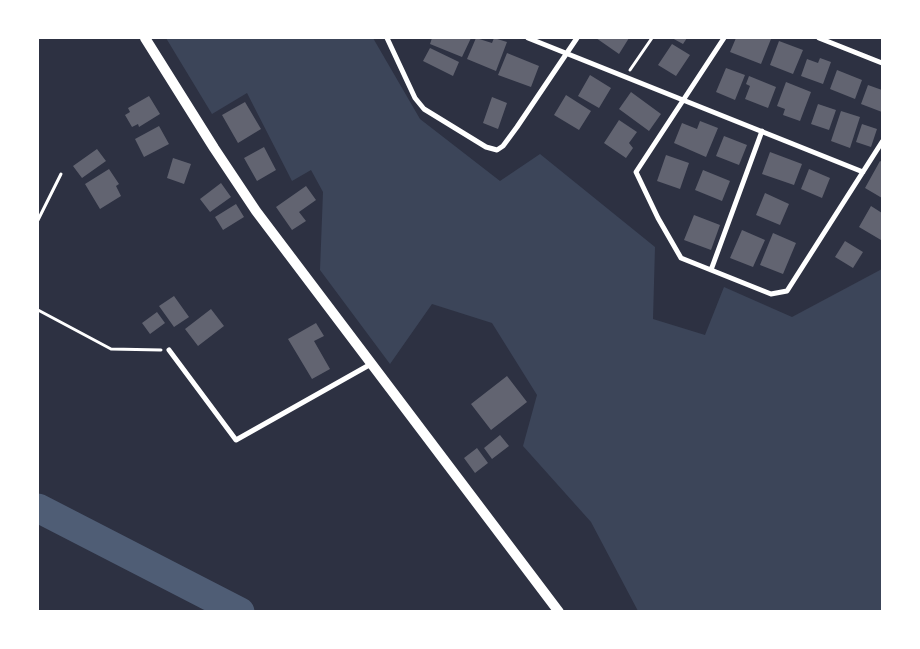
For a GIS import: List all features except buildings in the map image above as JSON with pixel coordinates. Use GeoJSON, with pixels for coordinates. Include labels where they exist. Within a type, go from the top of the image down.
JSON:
{"type":"FeatureCollection","features":[{"type":"Feature","properties":{"kind":"main road"},"geometry":{"type":"LineString","coordinates":[[146,38],[214,148],[256,211],[560,612]]}},
{"type":"Feature","properties":{"kind":"street"},"geometry":{"type":"LineString","coordinates":[[387,38],[415,98],[424,109],[486,148],[497,150],[503,146],[517,127],[577,38]]}},
{"type":"Feature","properties":{"kind":"street"},"geometry":{"type":"LineString","coordinates":[[528,38],[863,172]]}},
{"type":"Feature","properties":{"kind":"street"},"geometry":{"type":"LineString","coordinates":[[724,38],[636,172],[681,258],[771,294],[787,290],[882,142]]}},
{"type":"Feature","properties":{"kind":"street"},"geometry":{"type":"LineString","coordinates":[[819,38],[882,64]]}},
{"type":"Feature","properties":{"kind":"street"},"geometry":{"type":"LineString","coordinates":[[711,270],[762,131]]}},
{"type":"Feature","properties":{"kind":"street"},"geometry":{"type":"LineString","coordinates":[[169,350],[236,440],[371,364]]}},
{"type":"Feature","properties":{"kind":"path"},"geometry":{"type":"LineString","coordinates":[[626,77],[652,38]]}},
{"type":"Feature","properties":{"kind":"path"},"geometry":{"type":"LineString","coordinates":[[38,220],[61,174]]}},
{"type":"Feature","properties":{"kind":"path"},"geometry":{"type":"LineString","coordinates":[[38,310],[111,349],[169,350]]}},
{"type":"Feature","properties":{"kind":"shaded area"},"geometry":{"type":"Polygon","coordinates":[[[166,38],[373,38],[420,119],[500,181],[540,154],[655,247],[653,319],[705,335],[724,287],[792,317],[882,269],[882,611],[638,611],[591,522],[523,446],[537,395],[492,323],[432,304],[390,364],[320,270],[323,192],[311,170],[292,181],[247,93],[212,114],[166,38]]]}},
{"type":"Feature","properties":{"kind":"waterway"},"geometry":{"type":"LineString","coordinates":[[38,508],[240,612]]}}]}
